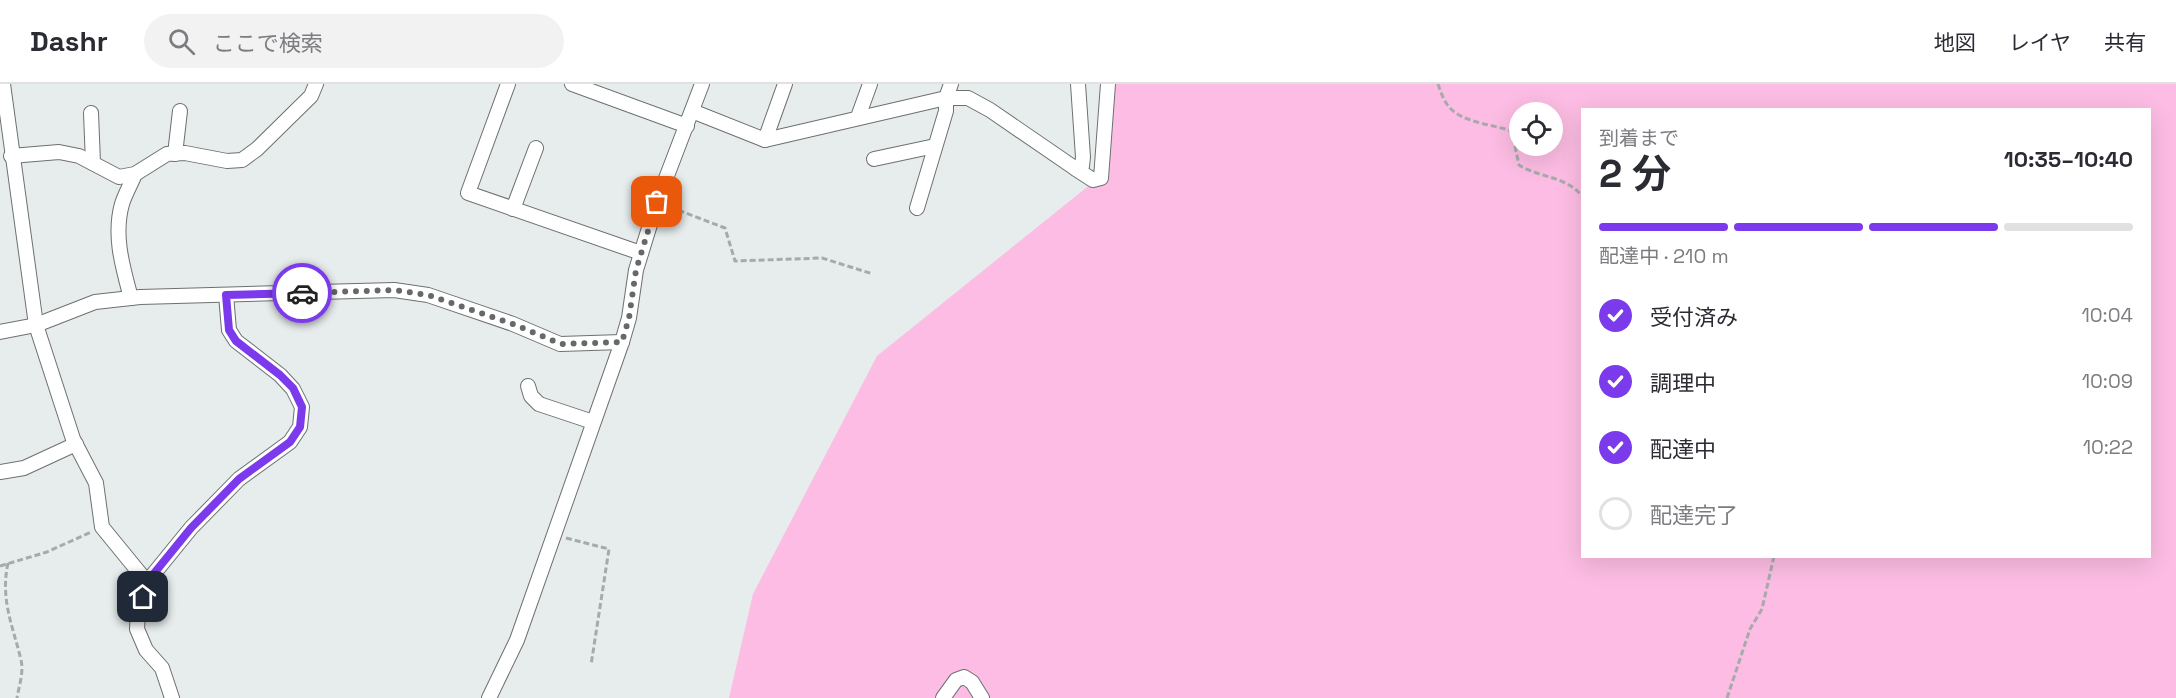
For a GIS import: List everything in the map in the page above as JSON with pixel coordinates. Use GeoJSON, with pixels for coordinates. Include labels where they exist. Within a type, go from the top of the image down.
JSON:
{"type":"FeatureCollection","features":[{"type":"Feature","properties":{"kind":"street"},"geometry":{"type":"LineString","coordinates":[[3,84],[5,138],[11,156],[36,325],[76,444],[96,483],[102,527],[147,582]]}},
{"type":"Feature","properties":{"kind":"street"},"geometry":{"type":"LineString","coordinates":[[11,156],[59,152],[79,156],[119,177],[135,174],[167,154],[185,153],[227,160],[242,160],[257,149],[311,96],[316,84]]}},
{"type":"Feature","properties":{"kind":"street"},"geometry":{"type":"LineString","coordinates":[[508,84],[468,193],[641,253]]}},
{"type":"Feature","properties":{"kind":"street"},"geometry":{"type":"LineString","coordinates":[[572,84],[687,126]]}},
{"type":"Feature","properties":{"kind":"street"},"geometry":{"type":"LineString","coordinates":[[489,698],[517,640],[622,342],[629,318],[636,270],[641,253],[657,202],[702,84]]}},
{"type":"Feature","properties":{"kind":"street"},"geometry":{"type":"LineString","coordinates":[[765,140],[785,84]]}},
{"type":"Feature","properties":{"kind":"street"},"geometry":{"type":"LineString","coordinates":[[858,117],[870,84]]}},
{"type":"Feature","properties":{"kind":"street"},"geometry":{"type":"LineString","coordinates":[[917,208],[946,111],[946,98],[951,84]]}},
{"type":"Feature","properties":{"kind":"street"},"geometry":{"type":"LineString","coordinates":[[1076,168],[1082,166],[1083,157],[1078,84]]}},
{"type":"Feature","properties":{"kind":"street"},"geometry":{"type":"LineString","coordinates":[[692,111],[765,140],[946,98],[968,98],[990,110],[1093,180],[1101,178],[1108,84]]}},
{"type":"Feature","properties":{"kind":"street"},"geometry":{"type":"LineString","coordinates":[[175,154],[180,111]]}},
{"type":"Feature","properties":{"kind":"street"},"geometry":{"type":"LineString","coordinates":[[91,113],[93,163]]}},
{"type":"Feature","properties":{"kind":"street"},"geometry":{"type":"LineString","coordinates":[[873,159],[935,146]]}},
{"type":"Feature","properties":{"kind":"street"},"geometry":{"type":"LineString","coordinates":[[513,209],[536,148]]}},
{"type":"Feature","properties":{"kind":"street"},"geometry":{"type":"LineString","coordinates":[[131,298],[121,260],[118,230],[122,205],[135,174]]}},
{"type":"Feature","properties":{"kind":"street"},"geometry":{"type":"LineString","coordinates":[[0,332],[36,325],[95,302],[131,298],[394,290],[428,295],[513,324],[561,344],[622,342]]}},
{"type":"Feature","properties":{"kind":"street"},"geometry":{"type":"LineString","coordinates":[[172,698],[162,668],[146,650],[137,629],[138,612],[147,582],[191,528],[239,479],[290,442],[300,427],[302,407],[293,388],[236,341],[229,330],[226,295]]}},
{"type":"Feature","properties":{"kind":"street"},"geometry":{"type":"LineString","coordinates":[[528,386],[531,396],[539,404],[593,422]]}},
{"type":"Feature","properties":{"kind":"street"},"geometry":{"type":"LineString","coordinates":[[0,472],[24,468],[76,444]]}},
{"type":"Feature","properties":{"kind":"street"},"geometry":{"type":"LineString","coordinates":[[943,698],[956,680],[964,677],[972,682],[982,698]]}},
{"type":"Feature","properties":{"kind":"path"},"geometry":{"type":"LineString","coordinates":[[1438,84],[1443,98],[1452,110],[1464,117],[1509,130],[1513,137],[1519,165],[1528,171],[1566,181],[1581,195]]}},
{"type":"Feature","properties":{"kind":"path"},"geometry":{"type":"LineString","coordinates":[[657,202],[724,228],[735,261],[822,258],[873,274]]}},
{"type":"Feature","properties":{"kind":"path"},"geometry":{"type":"LineString","coordinates":[[0,566],[47,552],[102,527]]}},
{"type":"Feature","properties":{"kind":"path"},"geometry":{"type":"LineString","coordinates":[[553,535],[609,549],[591,665]]}},
{"type":"Feature","properties":{"kind":"path"},"geometry":{"type":"LineString","coordinates":[[1727,698],[1750,630],[1761,609],[1774,558]]}},
{"type":"Feature","properties":{"kind":"path"},"geometry":{"type":"LineString","coordinates":[[8,564],[3,577],[5,612],[22,663],[17,698]]}},
{"type":"Feature","properties":{"kind":"shaded area"},"geometry":{"type":"Polygon","coordinates":[[[1101,84],[2176,84],[2176,698],[729,698],[753,594],[877,356],[1107,171],[1101,84]]]}},
{"type":"Feature","properties":{"kind":"way so far"},"geometry":{"type":"LineString","coordinates":[[302,293],[394,290],[428,295],[513,324],[561,344],[622,342],[629,318],[636,270],[657,202]]}},
{"type":"Feature","properties":{"kind":"route"},"geometry":{"type":"LineString","coordinates":[[143,597],[147,582],[191,528],[239,479],[290,442],[300,427],[302,407],[293,388],[236,341],[229,330],[226,295],[302,293]]}}]}
